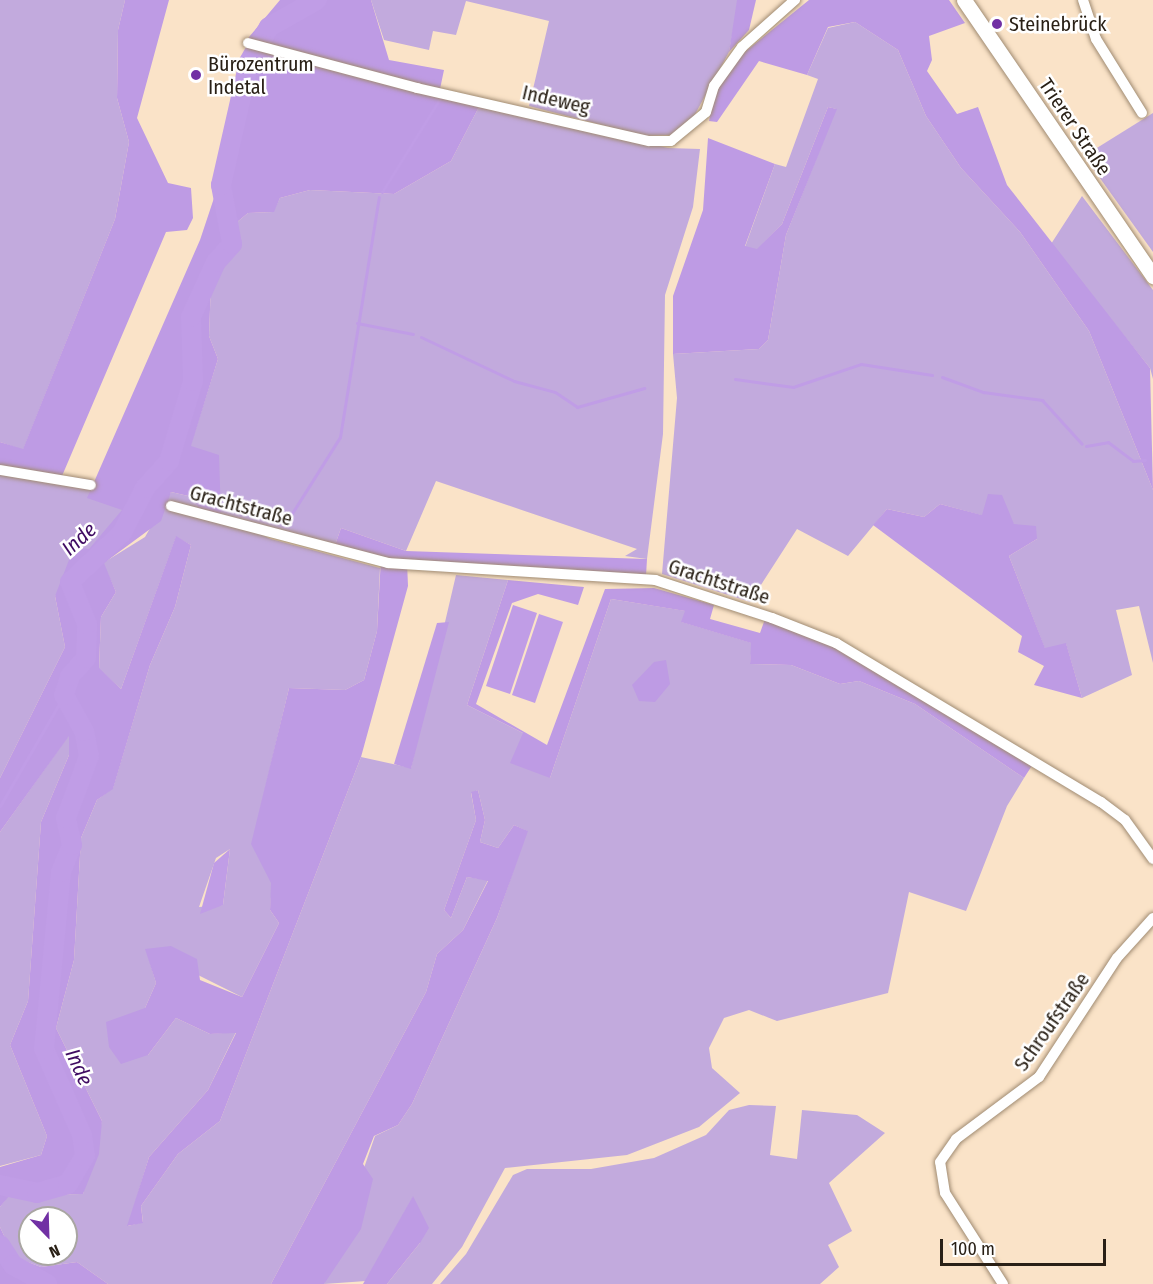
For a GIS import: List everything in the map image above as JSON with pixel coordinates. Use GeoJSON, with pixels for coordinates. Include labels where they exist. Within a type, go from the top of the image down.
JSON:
{"type":"FeatureCollection","features":[{"type":"Feature","properties":{"kind":"main road","name":"Trierer Straße"},"geometry":{"type":"LineString","coordinates":[[964,0],[1153,276]]}},
{"type":"Feature","properties":{"kind":"street","name":"Indeweg"},"geometry":{"type":"LineString","coordinates":[[248,43],[417,88],[649,141],[671,141],[706,112],[714,86],[742,47],[795,0]]}},
{"type":"Feature","properties":{"kind":"street"},"geometry":{"type":"LineString","coordinates":[[1083,0],[1096,39],[1142,113]]}},
{"type":"Feature","properties":{"kind":"street"},"geometry":{"type":"LineString","coordinates":[[0,470],[91,485]]}},
{"type":"Feature","properties":{"kind":"street","name":"Grachtstraße"},"geometry":{"type":"LineString","coordinates":[[171,506],[388,563],[655,580],[772,618],[836,643],[1101,802],[1125,820],[1153,859]]}},
{"type":"Feature","properties":{"kind":"street","name":"Schroufstraße"},"geometry":{"type":"LineString","coordinates":[[1003,1284],[945,1193],[940,1162],[956,1139],[1039,1077],[1117,958],[1153,918]]}},
{"type":"Feature","properties":{"kind":"shaded area"},"geometry":{"type":"Polygon","coordinates":[[[0,0],[125,0],[118,30],[117,98],[129,142],[115,219],[23,450],[0,442],[0,0]]]}},
{"type":"Feature","properties":{"kind":"shaded area"},"geometry":{"type":"Polygon","coordinates":[[[125,0],[169,0],[137,118],[168,183],[191,188],[193,218],[187,230],[166,232],[62,476],[0,466],[0,442],[23,449],[115,219],[129,142],[117,98],[118,30],[125,0]]]}},
{"type":"Feature","properties":{"kind":"shaded area"},"geometry":{"type":"Polygon","coordinates":[[[280,0],[371,0],[389,60],[444,70],[440,89],[480,105],[451,161],[394,194],[310,190],[280,198],[274,212],[248,213],[236,223],[233,255],[211,283],[209,336],[218,359],[191,446],[219,455],[221,516],[198,510],[197,498],[171,492],[161,521],[104,563],[116,592],[101,617],[99,668],[121,689],[176,536],[191,545],[175,607],[150,665],[113,789],[97,800],[81,838],[74,960],[56,1028],[102,1121],[99,1154],[83,1194],[10,1195],[0,1207],[0,1167],[41,1155],[47,1136],[10,1045],[28,1001],[41,822],[69,755],[69,736],[0,832],[0,778],[65,647],[55,596],[74,547],[89,549],[122,510],[87,498],[200,240],[216,192],[215,175],[249,37],[280,0]]]}},
{"type":"Feature","properties":{"kind":"shaded area"},"geometry":{"type":"Polygon","coordinates":[[[371,0],[737,0],[737,9],[729,52],[693,118],[671,135],[644,136],[529,106],[549,21],[466,1],[456,35],[433,31],[429,50],[384,40],[371,0]]]}},
{"type":"Feature","properties":{"kind":"shaded area"},"geometry":{"type":"Polygon","coordinates":[[[737,0],[756,0],[749,30],[729,52],[737,0]]]}},
{"type":"Feature","properties":{"kind":"shaded area"},"geometry":{"type":"Polygon","coordinates":[[[809,0],[949,0],[965,23],[929,36],[932,60],[927,71],[957,114],[978,107],[1007,185],[1150,368],[1153,490],[1089,331],[1020,232],[961,168],[926,116],[898,50],[855,22],[828,27],[807,75],[759,61],[717,122],[709,121],[716,85],[746,51],[809,0]]]}},
{"type":"Feature","properties":{"kind":"shaded area"},"geometry":{"type":"Polygon","coordinates":[[[855,22],[898,50],[926,116],[961,168],[1020,232],[1089,331],[1153,490],[1153,663],[1139,606],[1116,610],[1132,675],[1082,698],[1066,644],[1045,649],[1009,556],[1037,539],[1014,524],[940,504],[924,517],[887,509],[848,556],[797,529],[750,602],[662,574],[677,398],[673,354],[759,349],[768,340],[786,235],[836,109],[828,107],[782,224],[757,250],[745,247],[775,164],[786,167],[818,79],[807,75],[828,28],[855,22]]]}},
{"type":"Feature","properties":{"kind":"shaded area"},"geometry":{"type":"Polygon","coordinates":[[[480,105],[668,148],[700,149],[693,207],[665,295],[663,434],[647,559],[625,556],[637,549],[436,481],[406,551],[341,528],[335,545],[225,518],[271,539],[380,568],[377,631],[364,680],[345,690],[289,688],[252,844],[272,883],[270,910],[279,923],[242,997],[146,949],[156,983],[145,1008],[148,1055],[176,1018],[210,1034],[236,1032],[208,1090],[149,1157],[128,1226],[143,1222],[141,1206],[178,1154],[220,1121],[361,757],[411,768],[456,575],[508,580],[467,705],[523,733],[550,778],[611,599],[686,611],[682,622],[752,643],[750,664],[791,665],[840,684],[859,681],[915,704],[1024,778],[1007,806],[966,911],[909,892],[888,993],[777,1021],[749,1010],[724,1018],[709,1048],[712,1068],[740,1093],[699,1127],[627,1155],[505,1168],[462,1247],[432,1284],[387,1284],[420,1243],[413,1197],[366,1281],[324,1284],[375,1136],[398,1125],[412,1104],[497,918],[527,831],[514,825],[498,848],[480,842],[485,820],[478,790],[471,793],[476,820],[444,910],[451,918],[467,877],[488,880],[463,930],[437,954],[426,992],[271,1284],[108,1284],[78,1263],[78,1206],[18,1206],[18,1258],[14,1257],[0,1227],[0,1207],[9,1195],[83,1194],[102,1121],[56,1028],[74,960],[81,838],[97,800],[113,788],[150,665],[175,607],[191,545],[176,537],[121,689],[99,669],[101,617],[116,592],[103,563],[145,537],[171,492],[197,498],[221,515],[190,447],[218,359],[209,336],[211,283],[233,255],[236,223],[248,213],[273,212],[280,198],[310,190],[394,194],[451,161],[480,105]],[[230,849],[216,858],[199,907],[223,905],[230,849]]]}},
{"type":"Feature","properties":{"kind":"shaded area"},"geometry":{"type":"Polygon","coordinates":[[[828,107],[837,109],[786,235],[768,340],[759,349],[673,354],[673,296],[703,210],[708,138],[775,164],[745,246],[757,249],[782,224],[828,107]]]}},
{"type":"Feature","properties":{"kind":"shaded area"},"geometry":{"type":"Polygon","coordinates":[[[1153,113],[1153,252],[1084,156],[1153,113]]]}},
{"type":"Feature","properties":{"kind":"shaded area"},"geometry":{"type":"Polygon","coordinates":[[[1082,196],[1153,290],[1153,379],[1150,368],[1051,244],[1082,196]]]}},
{"type":"Feature","properties":{"kind":"shaded area"},"geometry":{"type":"Polygon","coordinates":[[[0,466],[93,480],[123,510],[55,596],[65,647],[0,778],[0,466]]]}},
{"type":"Feature","properties":{"kind":"shaded area"},"geometry":{"type":"Polygon","coordinates":[[[988,494],[1002,495],[1014,524],[1036,526],[1037,539],[1009,556],[1045,648],[1066,643],[1082,698],[1034,685],[1044,666],[1018,652],[1022,636],[873,525],[887,509],[924,517],[940,504],[982,515],[988,494]]]}},
{"type":"Feature","properties":{"kind":"shaded area"},"geometry":{"type":"Polygon","coordinates":[[[341,528],[406,551],[647,559],[646,576],[407,562],[408,586],[361,757],[220,1121],[178,1154],[141,1206],[143,1223],[127,1226],[149,1157],[208,1090],[236,1033],[210,1034],[176,1018],[148,1055],[121,1064],[109,1047],[106,1022],[145,1008],[156,983],[145,949],[171,946],[197,959],[200,980],[242,997],[279,923],[270,910],[271,883],[251,844],[289,688],[345,690],[364,680],[377,631],[381,557],[335,545],[341,528]]]}},
{"type":"Feature","properties":{"kind":"shaded area"},"geometry":{"type":"Polygon","coordinates":[[[508,580],[584,587],[578,605],[538,594],[512,603],[476,704],[547,745],[605,589],[654,588],[714,605],[710,619],[760,633],[765,619],[835,645],[1033,764],[1024,778],[915,704],[859,681],[840,684],[791,665],[750,664],[751,643],[681,622],[685,611],[611,599],[550,778],[510,763],[523,733],[467,705],[508,580]]]}},
{"type":"Feature","properties":{"kind":"shaded area"},"geometry":{"type":"Polygon","coordinates":[[[513,605],[537,613],[510,694],[486,686],[513,605]]]}},
{"type":"Feature","properties":{"kind":"shaded area"},"geometry":{"type":"Polygon","coordinates":[[[539,614],[563,622],[535,703],[512,695],[539,614]]]}},
{"type":"Feature","properties":{"kind":"shaded area"},"geometry":{"type":"Polygon","coordinates":[[[449,622],[411,769],[394,764],[437,623],[449,622]]]}},
{"type":"Feature","properties":{"kind":"shaded area"},"geometry":{"type":"Polygon","coordinates":[[[666,660],[670,684],[655,702],[639,701],[632,685],[654,662],[666,660]]]}},
{"type":"Feature","properties":{"kind":"shaded area"},"geometry":{"type":"Polygon","coordinates":[[[69,735],[69,755],[41,822],[28,1001],[10,1045],[47,1136],[41,1155],[0,1166],[0,832],[69,735]]]}},
{"type":"Feature","properties":{"kind":"shaded area"},"geometry":{"type":"Polygon","coordinates":[[[478,790],[485,820],[480,842],[498,848],[514,825],[528,831],[497,918],[412,1104],[398,1125],[374,1136],[363,1164],[373,1179],[361,1229],[324,1284],[271,1284],[426,992],[437,954],[463,930],[488,881],[467,877],[451,918],[444,910],[476,820],[471,792],[478,790]]]}},
{"type":"Feature","properties":{"kind":"shaded area"},"geometry":{"type":"Polygon","coordinates":[[[230,849],[223,905],[200,914],[214,863],[230,849]]]}},
{"type":"Feature","properties":{"kind":"shaded area"},"geometry":{"type":"Polygon","coordinates":[[[749,1105],[776,1106],[770,1155],[797,1159],[802,1110],[857,1115],[885,1133],[829,1183],[852,1231],[828,1245],[839,1267],[820,1284],[440,1284],[466,1254],[513,1175],[527,1169],[591,1169],[654,1158],[706,1135],[729,1110],[749,1105]]]}},
{"type":"Feature","properties":{"kind":"shaded area"},"geometry":{"type":"Polygon","coordinates":[[[413,1196],[429,1228],[420,1243],[387,1284],[363,1284],[413,1196]]]}},
{"type":"Feature","properties":{"kind":"shaded area"},"geometry":{"type":"Polygon","coordinates":[[[0,1227],[14,1257],[18,1258],[18,1266],[78,1266],[78,1263],[108,1284],[0,1284],[0,1227]]]}},
{"type":"Feature","properties":{"kind":"waterway","name":"Inde"},"geometry":{"type":"LineString","coordinates":[[0,1185],[37,1193],[68,1184],[85,1156],[82,1135],[44,1049],[61,872],[72,845],[66,818],[89,756],[84,731],[64,695],[70,676],[86,658],[87,624],[70,582],[122,533],[145,488],[169,461],[193,381],[191,317],[216,262],[232,244],[221,185],[249,62],[269,27],[317,0]]}},
{"type":"Feature","properties":{"kind":"waterway"},"geometry":{"type":"LineString","coordinates":[[382,192],[441,97]]}},
{"type":"Feature","properties":{"kind":"waterway"},"geometry":{"type":"LineString","coordinates":[[284,526],[340,437],[379,197]]}},
{"type":"Feature","properties":{"kind":"waterway"},"geometry":{"type":"LineString","coordinates":[[357,323],[413,334]]}},
{"type":"Feature","properties":{"kind":"waterway"},"geometry":{"type":"LineString","coordinates":[[421,337],[514,381],[555,392],[577,407],[644,388]]}},
{"type":"Feature","properties":{"kind":"waterway"},"geometry":{"type":"LineString","coordinates":[[735,379],[793,387],[861,364],[932,375]]}},
{"type":"Feature","properties":{"kind":"waterway"},"geometry":{"type":"LineString","coordinates":[[942,377],[983,392],[1042,400],[1082,444]]}},
{"type":"Feature","properties":{"kind":"waterway"},"geometry":{"type":"LineString","coordinates":[[1086,446],[1108,442],[1133,461],[1145,460]]}},
{"type":"Feature","properties":{"kind":"waterway"},"geometry":{"type":"LineString","coordinates":[[0,806],[64,695]]}},
{"type":"Feature","properties":{"kind":"waterway","name":"Inde"},"geometry":{"type":"LineString","coordinates":[[0,1245],[13,1265],[47,1284]]}},
{"type":"Feature","properties":{"kind":"place","name":"Steinebrück"},"geometry":{"type":"Point","coordinates":[997,24]}},
{"type":"Feature","properties":{"kind":"place","name":"Bürozentrum Indetal"},"geometry":{"type":"Point","coordinates":[196,75]}}]}
